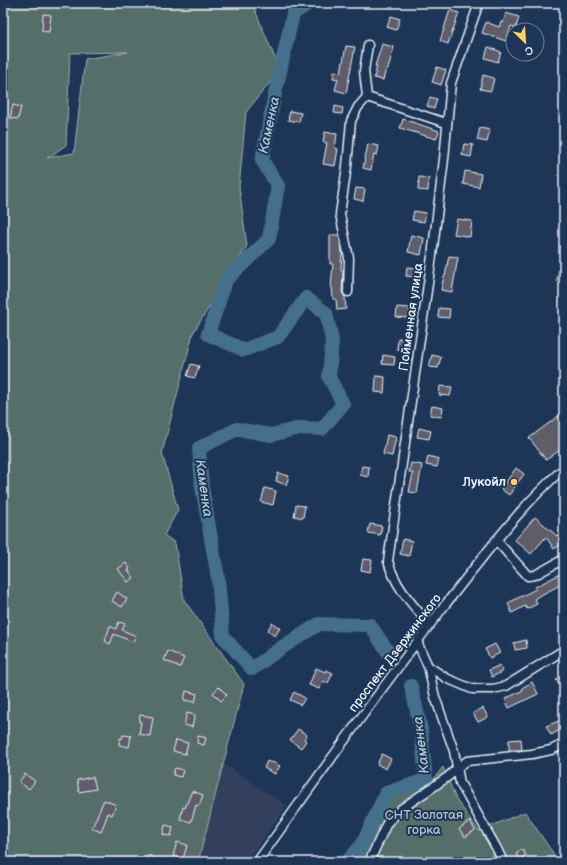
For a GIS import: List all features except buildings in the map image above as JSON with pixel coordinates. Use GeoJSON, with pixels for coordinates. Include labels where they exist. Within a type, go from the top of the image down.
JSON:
{"type":"FeatureCollection","features":[{"type":"Feature","properties":{"kind":"street","name":"Пойменная улица"},"geometry":{"type":"LineString","coordinates":[[430,624],[398,586],[388,562],[389,546],[405,448],[432,256],[444,160],[446,123],[451,84],[479,3]]}},
{"type":"Feature","properties":{"kind":"street"},"geometry":{"type":"LineString","coordinates":[[367,97],[364,71],[368,45]]}},
{"type":"Feature","properties":{"kind":"street"},"geometry":{"type":"LineString","coordinates":[[367,97],[446,123]]}},
{"type":"Feature","properties":{"kind":"street"},"geometry":{"type":"LineString","coordinates":[[348,292],[349,258],[340,214],[347,166],[351,121],[358,106],[367,97]]}},
{"type":"Feature","properties":{"kind":"street","name":"проспект Дзержинского"},"geometry":{"type":"LineString","coordinates":[[257,862],[430,624],[513,518],[564,468]]}},
{"type":"Feature","properties":{"kind":"street"},"geometry":{"type":"LineString","coordinates":[[496,540],[528,576],[535,575],[564,559]]}},
{"type":"Feature","properties":{"kind":"street"},"geometry":{"type":"LineString","coordinates":[[417,642],[428,666],[435,697],[454,751],[460,783],[498,849],[503,862]]}},
{"type":"Feature","properties":{"kind":"street"},"geometry":{"type":"LineString","coordinates":[[428,666],[446,678],[472,689],[493,689],[506,686],[564,650]]}},
{"type":"Feature","properties":{"kind":"street"},"geometry":{"type":"LineString","coordinates":[[370,862],[387,823],[401,809],[449,776],[467,761],[532,754],[551,750],[564,744]]}},
{"type":"Feature","properties":{"kind":"shaded area"},"geometry":{"type":"Polygon","coordinates":[[[224,764],[287,806],[246,862],[198,862],[224,764]]]}},
{"type":"Feature","properties":{"kind":"green space"},"geometry":{"type":"Polygon","coordinates":[[[3,3],[252,3],[280,70],[246,112],[239,187],[247,246],[193,333],[162,453],[178,510],[164,535],[175,543],[184,600],[244,684],[198,862],[3,862],[3,3]],[[128,52],[70,53],[66,145],[47,158],[74,153],[85,59],[128,52]]]}},
{"type":"Feature","properties":{"kind":"green space"},"geometry":{"type":"Polygon","coordinates":[[[564,255],[564,283],[556,281],[564,255]]]}},
{"type":"Feature","properties":{"kind":"green space","name":"СНТ Золотая горка"},"geometry":{"type":"Polygon","coordinates":[[[443,767],[456,799],[479,831],[525,812],[558,862],[347,862],[386,791],[434,779],[443,767]]]}},
{"type":"Feature","properties":{"kind":"waterway","name":"Каменка"},"geometry":{"type":"LineString","coordinates":[[309,3],[293,14],[262,160],[278,186],[269,239],[226,280],[208,334],[244,350],[278,337],[306,298],[326,313],[332,340],[329,377],[343,404],[322,429],[300,428],[271,435],[237,429],[199,448],[202,487],[218,578],[223,636],[252,669],[281,648],[319,624],[370,625],[390,655]]}},
{"type":"Feature","properties":{"kind":"waterway","name":"Каменка"},"geometry":{"type":"LineString","coordinates":[[347,862],[362,845],[386,793],[426,780],[421,729],[411,686]]}},
{"type":"Feature","properties":{"kind":"place","name":"Лукойл"},"geometry":{"type":"Point","coordinates":[514,482]}}]}
